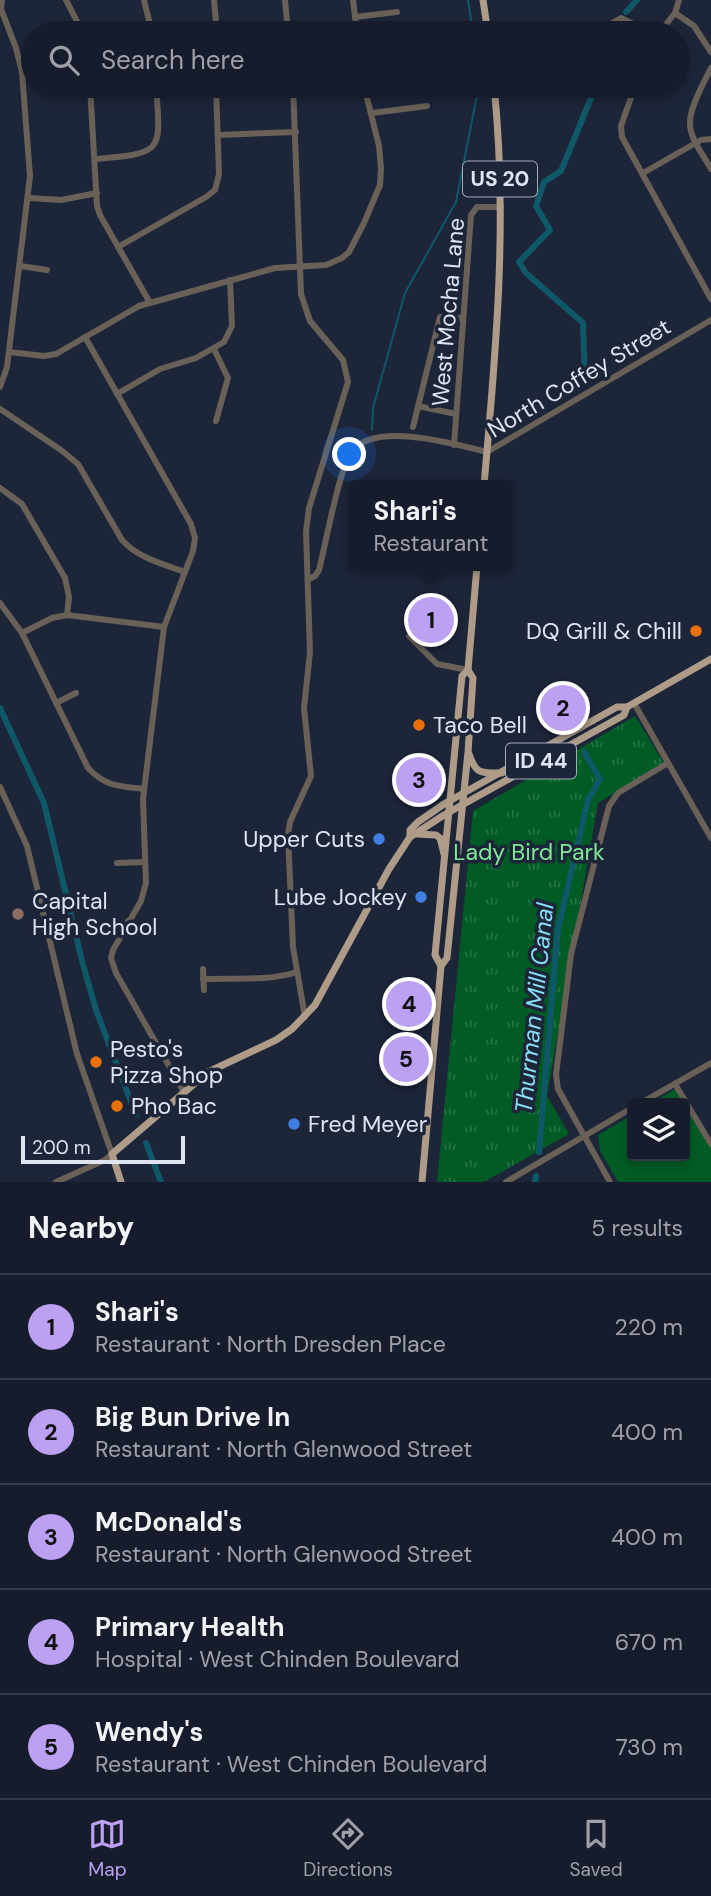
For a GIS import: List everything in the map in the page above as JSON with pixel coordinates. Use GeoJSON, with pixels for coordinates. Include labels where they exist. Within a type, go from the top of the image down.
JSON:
{"type":"FeatureCollection","features":[{"type":"Feature","properties":{"kind":"main road"},"geometry":{"type":"LineString","coordinates":[[483,0],[486,21]]}},
{"type":"Feature","properties":{"kind":"main road","name":"US 20"},"geometry":{"type":"LineString","coordinates":[[484,480],[497,333],[501,207],[495,98]]}},
{"type":"Feature","properties":{"kind":"main road"},"geometry":{"type":"LineString","coordinates":[[422,1182],[441,966],[447,958],[468,752],[473,678],[468,670],[477,571]]}},
{"type":"Feature","properties":{"kind":"main road","name":"ID 44"},"geometry":{"type":"LineString","coordinates":[[451,801],[617,707],[631,705],[711,659]]}},
{"type":"Feature","properties":{"kind":"main road"},"geometry":{"type":"LineString","coordinates":[[441,966],[435,955],[462,676],[468,670]]}},
{"type":"Feature","properties":{"kind":"main road","name":"ID 44"},"geometry":{"type":"LineString","coordinates":[[450,811],[624,715],[631,705]]}},
{"type":"Feature","properties":{"kind":"main road"},"geometry":{"type":"LineString","coordinates":[[468,752],[473,767],[478,771],[502,773]]}},
{"type":"Feature","properties":{"kind":"main road"},"geometry":{"type":"LineString","coordinates":[[413,836],[410,830],[418,822],[451,801]]}},
{"type":"Feature","properties":{"kind":"main road"},"geometry":{"type":"LineString","coordinates":[[121,1182],[112,1154],[216,1067],[276,1040],[305,1017],[315,1005],[389,869],[413,836],[450,811]]}},
{"type":"Feature","properties":{"kind":"main road"},"geometry":{"type":"LineString","coordinates":[[413,836],[436,835],[440,838],[446,859]]}},
{"type":"Feature","properties":{"kind":"street"},"geometry":{"type":"LineString","coordinates":[[66,0],[77,21]]}},
{"type":"Feature","properties":{"kind":"street"},"geometry":{"type":"LineString","coordinates":[[144,0],[150,21]]}},
{"type":"Feature","properties":{"kind":"street"},"geometry":{"type":"LineString","coordinates":[[214,0],[216,21]]}},
{"type":"Feature","properties":{"kind":"street"},"geometry":{"type":"LineString","coordinates":[[285,0],[287,21]]}},
{"type":"Feature","properties":{"kind":"street"},"geometry":{"type":"LineString","coordinates":[[353,0],[356,21]]}},
{"type":"Feature","properties":{"kind":"street"},"geometry":{"type":"LineString","coordinates":[[669,21],[675,13],[678,0]]}},
{"type":"Feature","properties":{"kind":"street"},"geometry":{"type":"LineString","coordinates":[[2,1],[1,9],[21,68]]}},
{"type":"Feature","properties":{"kind":"street"},"geometry":{"type":"LineString","coordinates":[[355,17],[397,12]]}},
{"type":"Feature","properties":{"kind":"street"},"geometry":{"type":"LineString","coordinates":[[675,13],[687,21]]}},
{"type":"Feature","properties":{"kind":"street"},"geometry":{"type":"LineString","coordinates":[[690,23],[711,52]]}},
{"type":"Feature","properties":{"kind":"street"},"geometry":{"type":"LineString","coordinates":[[711,68],[700,90],[690,121],[696,143],[711,169]]}},
{"type":"Feature","properties":{"kind":"street"},"geometry":{"type":"LineString","coordinates":[[0,387],[7,367],[29,198],[24,98]]}},
{"type":"Feature","properties":{"kind":"street"},"geometry":{"type":"LineString","coordinates":[[91,98],[100,215],[150,303]]}},
{"type":"Feature","properties":{"kind":"street"},"geometry":{"type":"LineString","coordinates":[[96,159],[137,155],[151,149],[158,134],[156,98]]}},
{"type":"Feature","properties":{"kind":"street"},"geometry":{"type":"LineString","coordinates":[[118,247],[215,190],[219,174],[216,98]]}},
{"type":"Feature","properties":{"kind":"street"},"geometry":{"type":"LineString","coordinates":[[294,98],[301,294],[310,321],[342,360],[348,382],[309,508],[306,532],[310,652],[304,708],[311,776],[290,822],[288,835],[291,923],[305,1017]]}},
{"type":"Feature","properties":{"kind":"street"},"geometry":{"type":"LineString","coordinates":[[9,352],[44,356],[55,354],[139,306],[275,268],[326,265],[342,258],[349,252],[380,185],[382,167],[368,98]]}},
{"type":"Feature","properties":{"kind":"street"},"geometry":{"type":"LineString","coordinates":[[631,98],[621,132],[704,278],[711,299]]}},
{"type":"Feature","properties":{"kind":"street"},"geometry":{"type":"LineString","coordinates":[[372,113],[427,106]]}},
{"type":"Feature","properties":{"kind":"street"},"geometry":{"type":"LineString","coordinates":[[218,135],[296,132]]}},
{"type":"Feature","properties":{"kind":"street"},"geometry":{"type":"LineString","coordinates":[[643,173],[696,143],[711,139]]}},
{"type":"Feature","properties":{"kind":"street"},"geometry":{"type":"LineString","coordinates":[[29,198],[61,201],[97,192]]}},
{"type":"Feature","properties":{"kind":"street","name":"West Mocha Lane"},"geometry":{"type":"LineString","coordinates":[[454,444],[471,214],[477,207],[501,207]]}},
{"type":"Feature","properties":{"kind":"street"},"geometry":{"type":"LineString","coordinates":[[20,266],[47,270]]}},
{"type":"Feature","properties":{"kind":"street"},"geometry":{"type":"LineString","coordinates":[[117,394],[160,369],[196,358],[225,342],[230,332],[230,280]]}},
{"type":"Feature","properties":{"kind":"street"},"geometry":{"type":"LineString","coordinates":[[412,427],[440,317],[463,318]]}},
{"type":"Feature","properties":{"kind":"street","name":"North Coffey Street"},"geometry":{"type":"LineString","coordinates":[[309,579],[319,570],[346,462],[353,449],[363,442],[387,437],[411,437],[487,452],[711,320]]}},
{"type":"Feature","properties":{"kind":"street"},"geometry":{"type":"LineString","coordinates":[[85,337],[191,524],[195,538],[164,627],[144,789],[144,892],[113,950],[113,966],[184,1092]]}},
{"type":"Feature","properties":{"kind":"street"},"geometry":{"type":"LineString","coordinates":[[214,349],[228,378],[216,421]]}},
{"type":"Feature","properties":{"kind":"street"},"geometry":{"type":"LineString","coordinates":[[418,406],[456,414]]}},
{"type":"Feature","properties":{"kind":"street"},"geometry":{"type":"LineString","coordinates":[[0,409],[78,464],[129,548],[185,572]]}},
{"type":"Feature","properties":{"kind":"street"},"geometry":{"type":"LineString","coordinates":[[0,488],[22,504],[65,578],[69,597],[67,615]]}},
{"type":"Feature","properties":{"kind":"street"},"geometry":{"type":"LineString","coordinates":[[0,603],[22,633],[88,768],[100,780],[112,785],[144,789]]}},
{"type":"Feature","properties":{"kind":"street"},"geometry":{"type":"LineString","coordinates":[[22,633],[52,618],[67,615],[164,627]]}},
{"type":"Feature","properties":{"kind":"street"},"geometry":{"type":"LineString","coordinates":[[409,636],[437,664],[468,670]]}},
{"type":"Feature","properties":{"kind":"street"},"geometry":{"type":"LineString","coordinates":[[56,703],[76,693]]}},
{"type":"Feature","properties":{"kind":"street"},"geometry":{"type":"LineString","coordinates":[[631,705],[711,838]]}},
{"type":"Feature","properties":{"kind":"street"},"geometry":{"type":"LineString","coordinates":[[610,1182],[561,1097],[556,1075],[571,954],[609,806],[618,793],[668,763]]}},
{"type":"Feature","properties":{"kind":"street"},"geometry":{"type":"LineString","coordinates":[[0,787],[27,846],[77,1054],[112,1154],[105,1160],[56,1182]]}},
{"type":"Feature","properties":{"kind":"street"},"geometry":{"type":"LineString","coordinates":[[117,863],[145,862]]}},
{"type":"Feature","properties":{"kind":"street"},"geometry":{"type":"LineString","coordinates":[[128,921],[145,932]]}},
{"type":"Feature","properties":{"kind":"street"},"geometry":{"type":"LineString","coordinates":[[203,968],[204,990]]}},
{"type":"Feature","properties":{"kind":"street"},"geometry":{"type":"LineString","coordinates":[[203,979],[275,978],[297,972]]}},
{"type":"Feature","properties":{"kind":"street"},"geometry":{"type":"LineString","coordinates":[[649,1098],[711,1063]]}},
{"type":"Feature","properties":{"kind":"street"},"geometry":{"type":"LineString","coordinates":[[675,1084],[711,1144]]}},
{"type":"Feature","properties":{"kind":"street"},"geometry":{"type":"LineString","coordinates":[[506,1182],[627,1111]]}},
{"type":"Feature","properties":{"kind":"green space","name":"Lady Bird Park"},"geometry":{"type":"Polygon","coordinates":[[[635,716],[664,763],[598,803],[547,1096],[569,1134],[484,1182],[437,1182],[473,811],[635,716]]]}},
{"type":"Feature","properties":{"kind":"green space"},"geometry":{"type":"Polygon","coordinates":[[[677,1088],[683,1098],[660,1098],[677,1088]]]}},
{"type":"Feature","properties":{"kind":"green space"},"geometry":{"type":"Polygon","coordinates":[[[690,1109],[711,1143],[711,1182],[618,1182],[600,1151],[598,1135],[627,1118],[627,1161],[690,1161],[690,1109]]]}},
{"type":"Feature","properties":{"kind":"waterway"},"geometry":{"type":"LineString","coordinates":[[468,0],[471,21]]}},
{"type":"Feature","properties":{"kind":"waterway","name":"Thurman Mill Canal"},"geometry":{"type":"LineString","coordinates":[[626,12],[637,0]]}},
{"type":"Feature","properties":{"kind":"waterway"},"geometry":{"type":"LineString","coordinates":[[372,430],[373,408],[405,293],[456,202],[476,98]]}},
{"type":"Feature","properties":{"kind":"waterway","name":"Thurman Mill Canal"},"geometry":{"type":"LineString","coordinates":[[585,383],[583,323],[526,273],[519,262],[550,230],[536,206],[544,182],[561,171],[591,98]]}},
{"type":"Feature","properties":{"kind":"waterway"},"geometry":{"type":"LineString","coordinates":[[0,708],[44,803],[96,1010],[136,1115]]}},
{"type":"Feature","properties":{"kind":"waterway","name":"Thurman Mill Canal"},"geometry":{"type":"LineString","coordinates":[[539,1152],[558,929],[588,800],[600,779],[584,752]]}},
{"type":"Feature","properties":{"kind":"waterway"},"geometry":{"type":"LineString","coordinates":[[146,1143],[161,1182]]}},
{"type":"Feature","properties":{"kind":"waterway","name":"Thurman Mill Canal"},"geometry":{"type":"LineString","coordinates":[[535,1182],[536,1176]]}},
{"type":"Feature","properties":{"kind":"place","name":"Shari's"},"geometry":{"type":"Point","coordinates":[431,620]}},
{"type":"Feature","properties":{"kind":"place","name":"DQ Grill & Chill"},"geometry":{"type":"Point","coordinates":[696,631]}},
{"type":"Feature","properties":{"kind":"place","name":"Big Bun Drive In"},"geometry":{"type":"Point","coordinates":[563,708]}},
{"type":"Feature","properties":{"kind":"place","name":"Taco Bell"},"geometry":{"type":"Point","coordinates":[419,725]}},
{"type":"Feature","properties":{"kind":"place","name":"McDonald's"},"geometry":{"type":"Point","coordinates":[419,780]}},
{"type":"Feature","properties":{"kind":"place","name":"Upper Cuts"},"geometry":{"type":"Point","coordinates":[379,839]}},
{"type":"Feature","properties":{"kind":"place","name":"Lube Jockey"},"geometry":{"type":"Point","coordinates":[421,897]}},
{"type":"Feature","properties":{"kind":"place","name":"Capital High School"},"geometry":{"type":"Point","coordinates":[18,914]}},
{"type":"Feature","properties":{"kind":"place","name":"Primary Health"},"geometry":{"type":"Point","coordinates":[409,1004]}},
{"type":"Feature","properties":{"kind":"place","name":"Wendy's"},"geometry":{"type":"Point","coordinates":[406,1059]}},
{"type":"Feature","properties":{"kind":"place","name":"Pesto's Pizza Shop"},"geometry":{"type":"Point","coordinates":[96,1062]}},
{"type":"Feature","properties":{"kind":"place","name":"Pho Bac"},"geometry":{"type":"Point","coordinates":[117,1106]}},
{"type":"Feature","properties":{"kind":"place","name":"Fred Meyer"},"geometry":{"type":"Point","coordinates":[294,1124]}}]}
